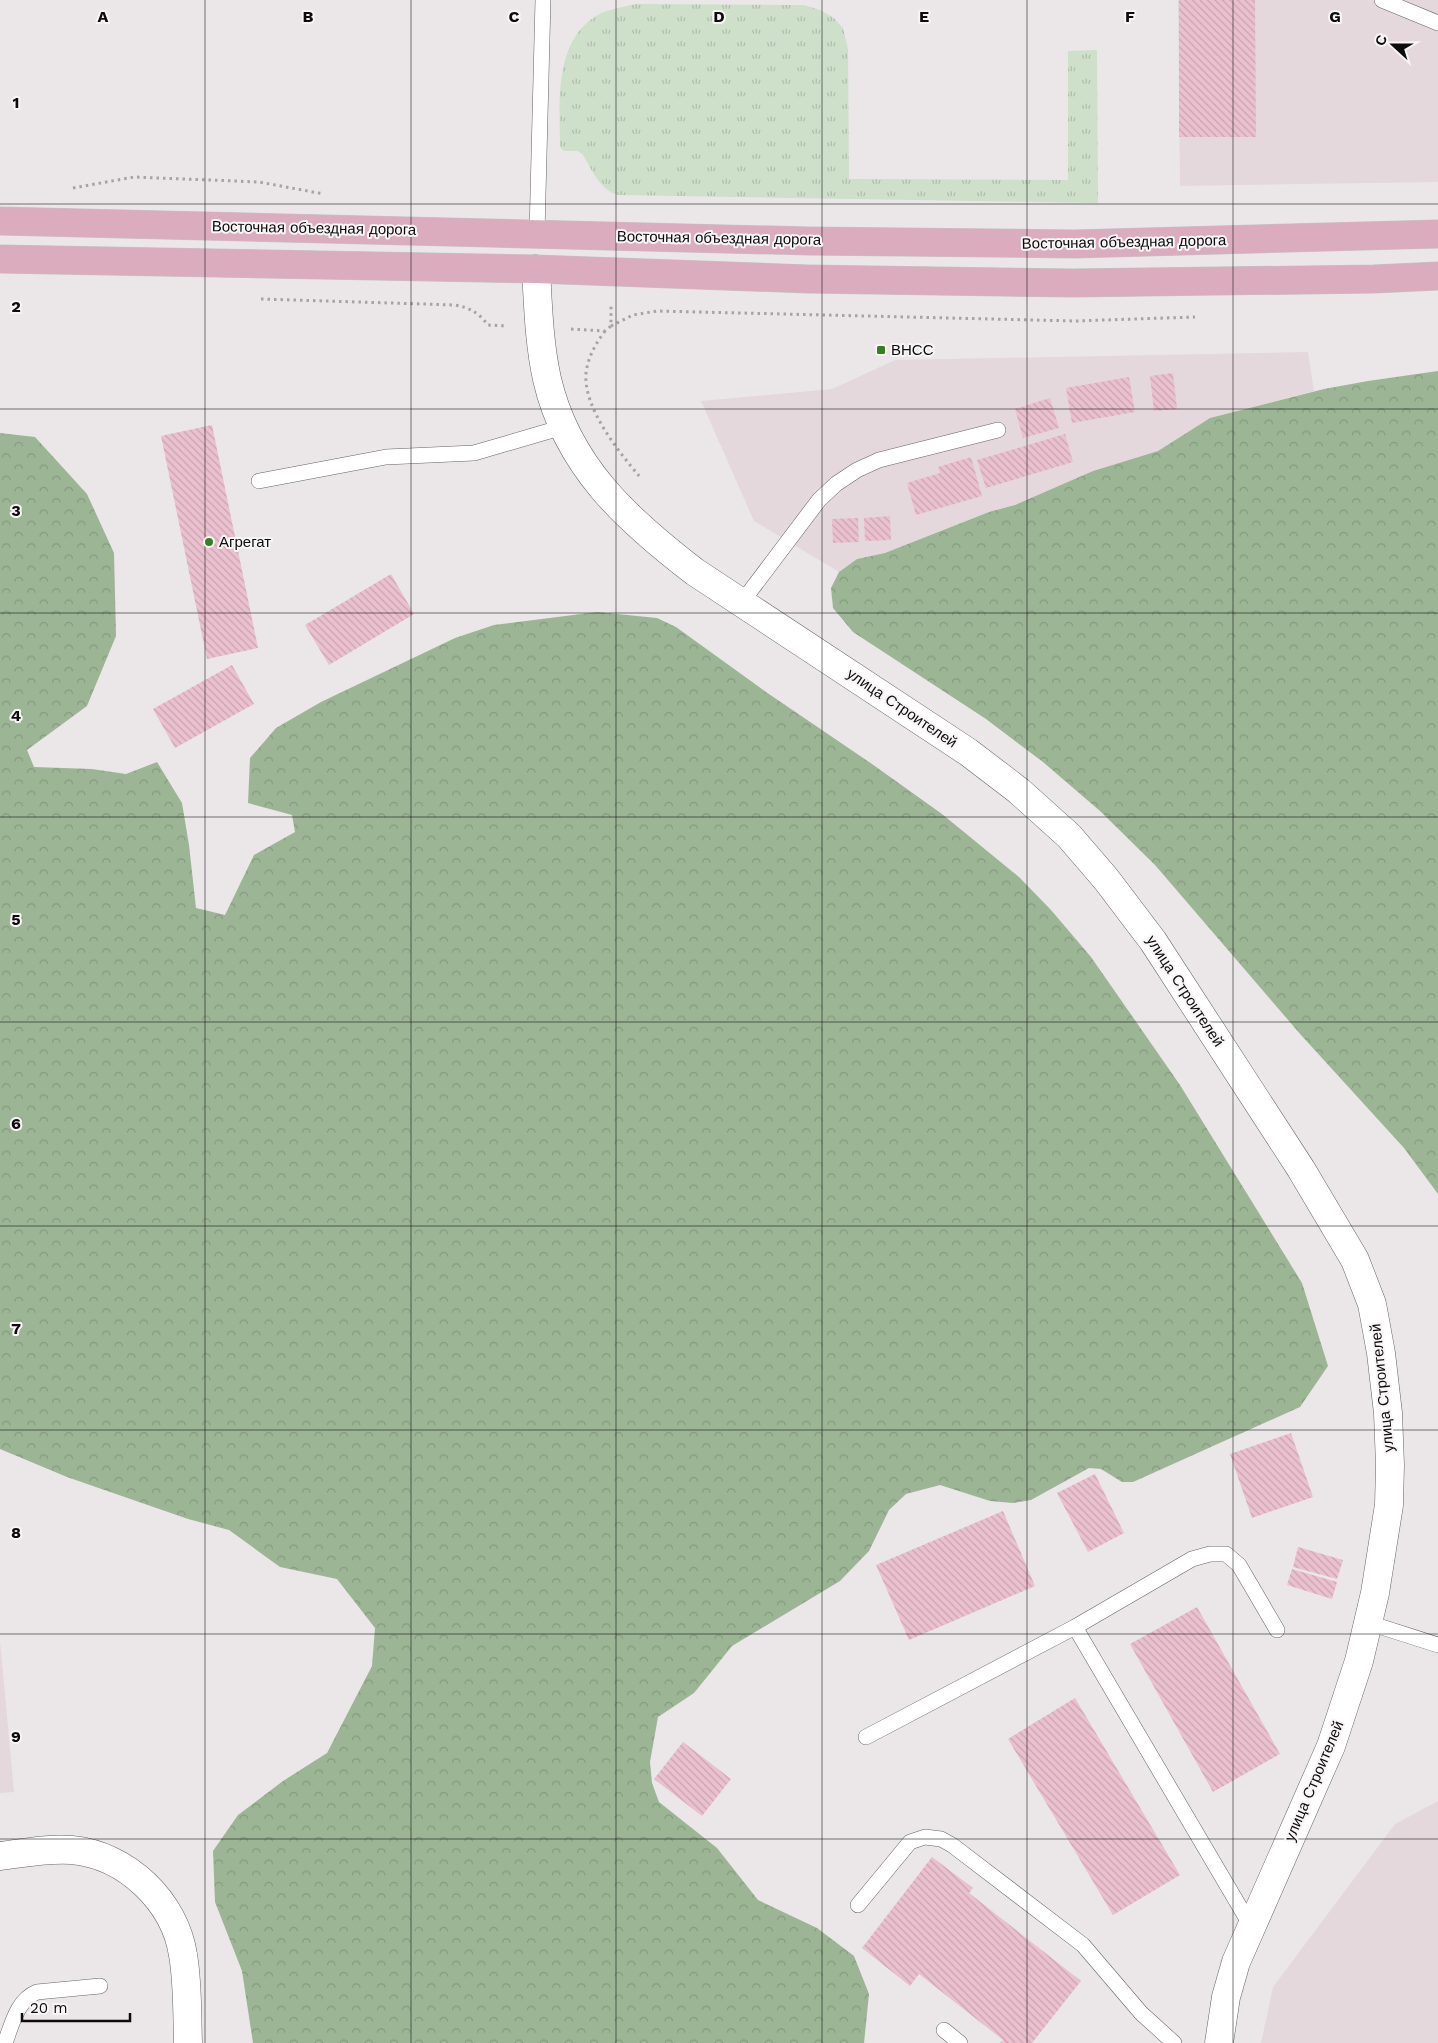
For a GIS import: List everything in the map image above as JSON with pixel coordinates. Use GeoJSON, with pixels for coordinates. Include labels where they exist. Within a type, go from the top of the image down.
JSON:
{"type":"FeatureCollection","features":[{"type":"Feature","properties":{"kind":"main road","name":"Восточная объездная дорога"},"geometry":{"type":"LineString","coordinates":[[0,222],[537,233],[809,241],[1074,244],[1438,234]]}},
{"type":"Feature","properties":{"kind":"main road"},"geometry":{"type":"LineString","coordinates":[[536,268],[537,233]]}},
{"type":"Feature","properties":{"kind":"main road"},"geometry":{"type":"LineString","coordinates":[[0,259],[536,268],[808,279],[1073,283],[1364,279],[1438,276]]}},
{"type":"Feature","properties":{"kind":"main road","name":"улица Строителей"},"geometry":{"type":"LineString","coordinates":[[536,268],[539,316],[547,379],[568,439],[584,465],[622,510],[659,544],[695,572],[968,752],[1019,791],[1069,836],[1106,879],[1154,941],[1306,1177],[1354,1260],[1372,1304],[1381,1352],[1388,1413],[1390,1465],[1389,1505],[1369,1623],[1347,1701],[1331,1746],[1236,1962],[1226,1997],[1219,2043]]}},
{"type":"Feature","properties":{"kind":"main road"},"geometry":{"type":"LineString","coordinates":[[0,1856],[72,1850],[96,1855],[121,1867],[144,1883],[162,1904],[175,1926],[184,1956],[188,2043]]}},
{"type":"Feature","properties":{"kind":"lane"},"geometry":{"type":"LineString","coordinates":[[537,233],[542,0]]}},
{"type":"Feature","properties":{"kind":"lane"},"geometry":{"type":"LineString","coordinates":[[1382,0],[1438,23]]}},
{"type":"Feature","properties":{"kind":"lane"},"geometry":{"type":"LineString","coordinates":[[259,481],[386,457],[474,453],[563,427]]}},
{"type":"Feature","properties":{"kind":"lane"},"geometry":{"type":"LineString","coordinates":[[742,602],[819,500],[836,484],[857,470],[879,460],[998,430]]}},
{"type":"Feature","properties":{"kind":"lane"},"geometry":{"type":"LineString","coordinates":[[866,1737],[1074,1628],[1192,1559],[1210,1554],[1226,1554],[1239,1565],[1277,1630]]}},
{"type":"Feature","properties":{"kind":"lane"},"geometry":{"type":"LineString","coordinates":[[1369,1623],[1438,1645]]}},
{"type":"Feature","properties":{"kind":"lane"},"geometry":{"type":"LineString","coordinates":[[1074,1628],[1251,1926]]}},
{"type":"Feature","properties":{"kind":"lane"},"geometry":{"type":"LineString","coordinates":[[858,1905],[910,1842],[925,1837],[941,1839],[952,1845],[1083,1945],[1141,2013],[1174,2043]]}},
{"type":"Feature","properties":{"kind":"lane"},"geometry":{"type":"LineString","coordinates":[[6,2043],[17,2013],[28,1995],[37,1992],[100,1986]]}},
{"type":"Feature","properties":{"kind":"lane"},"geometry":{"type":"LineString","coordinates":[[944,2030],[960,2043]]}},
{"type":"Feature","properties":{"kind":"path"},"geometry":{"type":"LineString","coordinates":[[68,189],[134,177],[259,182],[326,194]]}},
{"type":"Feature","properties":{"kind":"path"},"geometry":{"type":"LineString","coordinates":[[605,330],[589,360],[586,374],[588,392],[608,436],[644,482]]}},
{"type":"Feature","properties":{"kind":"shaded area"},"geometry":{"type":"Polygon","coordinates":[[[1178,0],[1438,0],[1438,182],[1180,186],[1178,0]]]}},
{"type":"Feature","properties":{"kind":"shaded area"},"geometry":{"type":"Polygon","coordinates":[[[1308,352],[1314,391],[1210,418],[1158,451],[1093,471],[1015,505],[989,512],[885,553],[857,559],[839,572],[754,521],[701,401],[832,389],[895,360],[1308,352]]]}},
{"type":"Feature","properties":{"kind":"shaded area"},"geometry":{"type":"Polygon","coordinates":[[[0,1640],[14,1792],[0,1793],[0,1640]]]}},
{"type":"Feature","properties":{"kind":"shaded area"},"geometry":{"type":"Polygon","coordinates":[[[1438,1801],[1438,2043],[1261,2043],[1273,1987],[1395,1824],[1438,1801]]]}},
{"type":"Feature","properties":{"kind":"green space"},"geometry":{"type":"Polygon","coordinates":[[[636,4],[804,5],[820,10],[834,18],[843,28],[848,49],[849,179],[1068,180],[1068,51],[1097,50],[1098,203],[618,195],[601,184],[583,155],[578,151],[564,151],[560,147],[560,94],[566,58],[572,42],[582,28],[596,16],[616,8],[636,4]]]}},
{"type":"Feature","properties":{"kind":"green space"},"geometry":{"type":"Polygon","coordinates":[[[1438,371],[1438,1194],[1404,1148],[1301,1035],[1155,865],[1100,811],[1043,762],[986,719],[853,632],[833,608],[831,588],[839,572],[857,559],[885,553],[989,512],[1015,505],[1093,471],[1158,451],[1210,418],[1324,389],[1438,371]]]}},
{"type":"Feature","properties":{"kind":"green space"},"geometry":{"type":"Polygon","coordinates":[[[0,433],[35,437],[87,494],[114,553],[116,636],[87,706],[27,750],[34,767],[92,769],[126,774],[157,762],[182,803],[196,908],[225,915],[254,855],[295,832],[292,815],[248,803],[250,758],[276,728],[321,702],[455,638],[494,625],[597,612],[657,618],[676,627],[942,814],[1019,877],[1051,910],[1091,957],[1180,1085],[1302,1283],[1328,1366],[1300,1407],[1133,1482],[1122,1482],[1101,1469],[1089,1468],[1031,1500],[1013,1503],[990,1501],[940,1485],[906,1494],[889,1510],[869,1551],[840,1581],[732,1646],[694,1693],[658,1717],[650,1762],[652,1783],[659,1802],[717,1848],[758,1900],[817,1928],[854,1956],[869,1994],[864,2043],[253,2043],[242,1971],[215,1902],[213,1851],[238,1815],[283,1781],[327,1753],[372,1666],[375,1628],[337,1579],[280,1567],[229,1530],[188,1519],[67,1477],[0,1449],[0,433]]]}},
{"type":"Feature","properties":{"kind":"building"},"geometry":{"type":"Polygon","coordinates":[[[1179,0],[1255,0],[1256,137],[1179,137],[1179,0]]]}},
{"type":"Feature","properties":{"kind":"building"},"geometry":{"type":"Polygon","coordinates":[[[1173,373],[1177,409],[1154,411],[1150,376],[1173,373]]]}},
{"type":"Feature","properties":{"kind":"building"},"geometry":{"type":"Polygon","coordinates":[[[1129,377],[1135,412],[1072,423],[1066,388],[1129,377]]]}},
{"type":"Feature","properties":{"kind":"building"},"geometry":{"type":"Polygon","coordinates":[[[1050,398],[1059,428],[1023,438],[1015,409],[1050,398]]]}},
{"type":"Feature","properties":{"kind":"building","name":"Агрегат"},"geometry":{"type":"Polygon","coordinates":[[[212,425],[258,648],[207,659],[161,436],[212,425]]]}},
{"type":"Feature","properties":{"kind":"building"},"geometry":{"type":"Polygon","coordinates":[[[1065,434],[1073,462],[986,488],[977,460],[1065,434]]]}},
{"type":"Feature","properties":{"kind":"building"},"geometry":{"type":"Polygon","coordinates":[[[971,457],[982,496],[916,515],[907,483],[940,473],[938,467],[971,457]]]}},
{"type":"Feature","properties":{"kind":"building"},"geometry":{"type":"Polygon","coordinates":[[[890,516],[891,540],[865,541],[864,518],[890,516]]]}},
{"type":"Feature","properties":{"kind":"building"},"geometry":{"type":"Polygon","coordinates":[[[858,518],[859,542],[833,543],[832,519],[858,518]]]}},
{"type":"Feature","properties":{"kind":"building"},"geometry":{"type":"Polygon","coordinates":[[[391,574],[414,614],[329,665],[305,625],[391,574]]]}},
{"type":"Feature","properties":{"kind":"building"},"geometry":{"type":"Polygon","coordinates":[[[232,665],[254,704],[175,748],[153,709],[232,665]]]}},
{"type":"Feature","properties":{"kind":"building"},"geometry":{"type":"Polygon","coordinates":[[[1291,1433],[1313,1497],[1252,1518],[1230,1454],[1291,1433]]]}},
{"type":"Feature","properties":{"kind":"building"},"geometry":{"type":"Polygon","coordinates":[[[1095,1474],[1124,1533],[1088,1552],[1057,1493],[1095,1474]]]}},
{"type":"Feature","properties":{"kind":"building"},"geometry":{"type":"Polygon","coordinates":[[[1003,1511],[1035,1586],[909,1640],[876,1565],[1003,1511]]]}},
{"type":"Feature","properties":{"kind":"building"},"geometry":{"type":"Polygon","coordinates":[[[1298,1547],[1343,1560],[1337,1579],[1293,1567],[1298,1547]]]}},
{"type":"Feature","properties":{"kind":"building"},"geometry":{"type":"Polygon","coordinates":[[[1292,1569],[1337,1582],[1332,1599],[1287,1585],[1292,1569]]]}},
{"type":"Feature","properties":{"kind":"building"},"geometry":{"type":"Polygon","coordinates":[[[1197,1607],[1280,1754],[1213,1792],[1130,1644],[1197,1607]]]}},
{"type":"Feature","properties":{"kind":"building"},"geometry":{"type":"Polygon","coordinates":[[[1075,1698],[1180,1875],[1113,1915],[1008,1739],[1075,1698]]]}},
{"type":"Feature","properties":{"kind":"building"},"geometry":{"type":"Polygon","coordinates":[[[683,1742],[731,1779],[702,1816],[654,1779],[683,1742]]]}},
{"type":"Feature","properties":{"kind":"building"},"geometry":{"type":"Polygon","coordinates":[[[932,1857],[973,1888],[969,1893],[1081,1981],[1032,2043],[1000,2043],[1003,2040],[919,1974],[910,1986],[862,1948],[932,1857]]]}},
{"type":"Feature","properties":{"kind":"place","name":"ВНСС"},"geometry":{"type":"Point","coordinates":[881,350]}},
{"type":"Feature","properties":{"kind":"place","name":"Агрегат"},"geometry":{"type":"Point","coordinates":[209,542]}}]}
